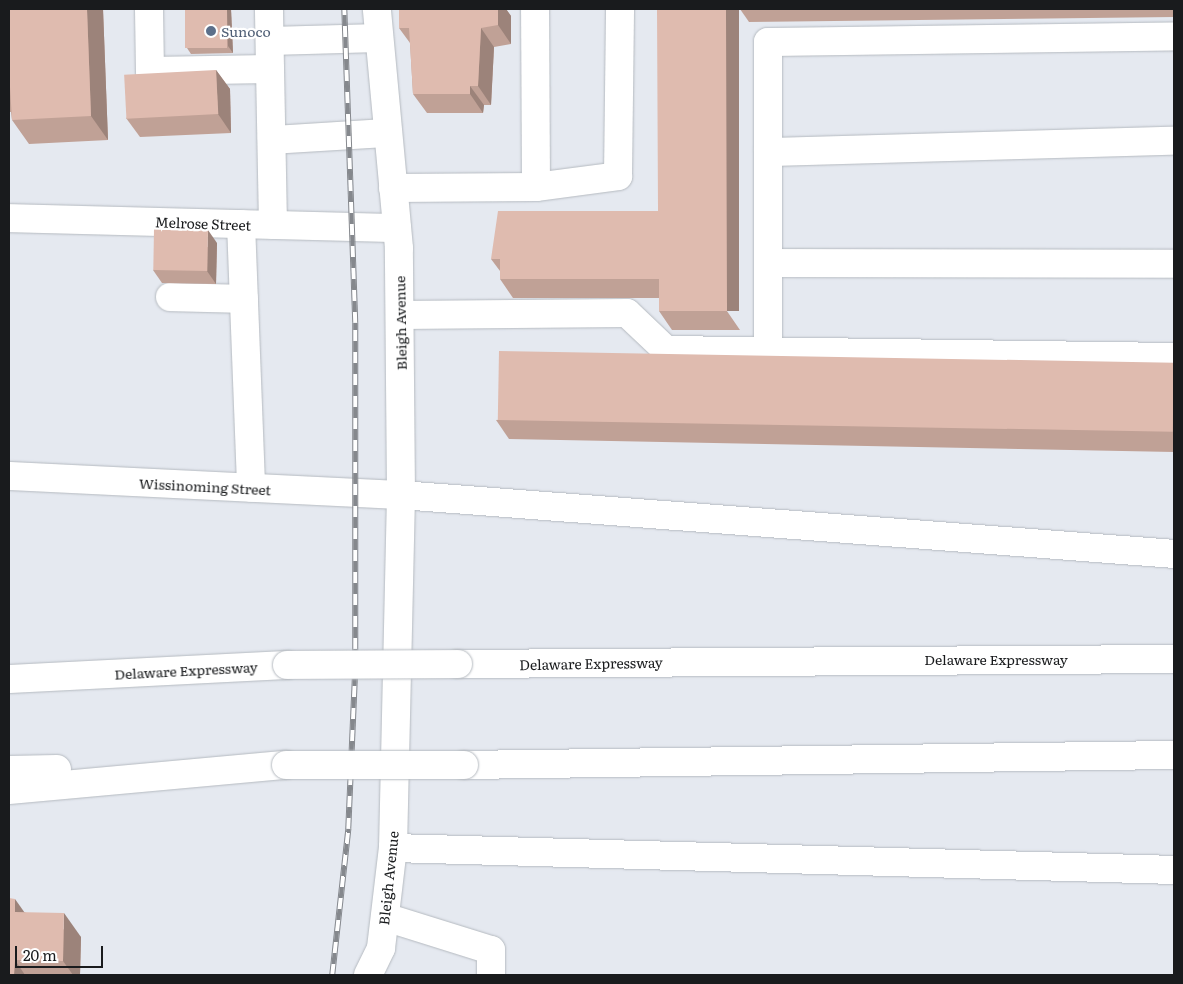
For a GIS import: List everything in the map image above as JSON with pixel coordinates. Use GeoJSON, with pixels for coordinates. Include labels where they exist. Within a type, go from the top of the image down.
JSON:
{"type":"FeatureCollection","features":[{"type":"Feature","properties":{"kind":"main road"},"geometry":{"type":"LineString","coordinates":[[149,9],[150,71],[270,69]]}},
{"type":"Feature","properties":{"kind":"main road"},"geometry":{"type":"LineString","coordinates":[[270,9],[273,225]]}},
{"type":"Feature","properties":{"kind":"main road","name":"Bleigh Avenue"},"geometry":{"type":"LineString","coordinates":[[368,975],[379,956],[393,848],[401,495],[400,315],[397,228],[377,9]]}},
{"type":"Feature","properties":{"kind":"main road"},"geometry":{"type":"LineString","coordinates":[[535,9],[536,187]]}},
{"type":"Feature","properties":{"kind":"main road"},"geometry":{"type":"LineString","coordinates":[[393,188],[536,187],[618,176],[620,9]]}},
{"type":"Feature","properties":{"kind":"main road"},"geometry":{"type":"LineString","coordinates":[[768,351],[768,42],[1174,36]]}},
{"type":"Feature","properties":{"kind":"main road"},"geometry":{"type":"LineString","coordinates":[[270,41],[379,38]]}},
{"type":"Feature","properties":{"kind":"main road"},"geometry":{"type":"LineString","coordinates":[[272,140],[388,133]]}},
{"type":"Feature","properties":{"kind":"main road"},"geometry":{"type":"LineString","coordinates":[[768,152],[1174,141]]}},
{"type":"Feature","properties":{"kind":"main road","name":"Melrose Street"},"geometry":{"type":"LineString","coordinates":[[9,218],[397,228]]}},
{"type":"Feature","properties":{"kind":"main road"},"geometry":{"type":"LineString","coordinates":[[241,224],[251,488]]}},
{"type":"Feature","properties":{"kind":"main road"},"geometry":{"type":"LineString","coordinates":[[768,263],[1174,264]]}},
{"type":"Feature","properties":{"kind":"main road"},"geometry":{"type":"LineString","coordinates":[[170,297],[244,299]]}},
{"type":"Feature","properties":{"kind":"main road"},"geometry":{"type":"LineString","coordinates":[[400,315],[627,313],[666,350],[1174,357]]}},
{"type":"Feature","properties":{"kind":"main road","name":"Wissinoming Street"},"geometry":{"type":"LineString","coordinates":[[9,476],[401,495],[1174,554]]}},
{"type":"Feature","properties":{"kind":"main road","name":"Delaware Expressway"},"geometry":{"type":"LineString","coordinates":[[9,679],[287,665],[1174,659]]}},
{"type":"Feature","properties":{"kind":"main road"},"geometry":{"type":"LineString","coordinates":[[9,770],[1174,755]]}},
{"type":"Feature","properties":{"kind":"main road"},"geometry":{"type":"LineString","coordinates":[[9,790],[286,765]]}},
{"type":"Feature","properties":{"kind":"main road"},"geometry":{"type":"LineString","coordinates":[[393,848],[1174,870]]}},
{"type":"Feature","properties":{"kind":"main road"},"geometry":{"type":"LineString","coordinates":[[385,917],[491,950],[492,975]]}},
{"type":"Feature","properties":{"kind":"building"},"geometry":{"type":"Polygon","coordinates":[[[9,9],[87,9],[91,116],[12,120],[9,87],[9,9]]]}},
{"type":"Feature","properties":{"kind":"building","name":"Sunoco"},"geometry":{"type":"Polygon","coordinates":[[[185,9],[227,9],[227,48],[185,48],[185,9]]]}},
{"type":"Feature","properties":{"kind":"building"},"geometry":{"type":"Polygon","coordinates":[[[399,9],[498,9],[498,25],[481,28],[478,86],[470,86],[470,94],[413,94],[409,28],[399,28],[399,9]]]}},
{"type":"Feature","properties":{"kind":"building"},"geometry":{"type":"Polygon","coordinates":[[[657,9],[726,9],[727,311],[659,311],[659,279],[500,279],[500,259],[491,259],[498,211],[658,211],[657,9]]]}},
{"type":"Feature","properties":{"kind":"building"},"geometry":{"type":"Polygon","coordinates":[[[216,70],[218,114],[126,119],[124,75],[216,70]]]}},
{"type":"Feature","properties":{"kind":"building"},"geometry":{"type":"Polygon","coordinates":[[[154,229],[208,230],[207,271],[153,270],[154,229]]]}},
{"type":"Feature","properties":{"kind":"building"},"geometry":{"type":"Polygon","coordinates":[[[499,351],[1174,363],[1173,432],[498,420],[499,351]]]}},
{"type":"Feature","properties":{"kind":"building"},"geometry":{"type":"Polygon","coordinates":[[[9,898],[15,899],[15,912],[64,913],[63,961],[15,960],[14,975],[9,975],[9,898]]]}},
{"type":"Feature","properties":{"kind":"railway"},"geometry":{"type":"LineString","coordinates":[[332,975],[348,829],[355,671],[355,323],[344,9]]}},
{"type":"Feature","properties":{"kind":"place","name":"Sunoco"},"geometry":{"type":"Point","coordinates":[211,31]}}]}
